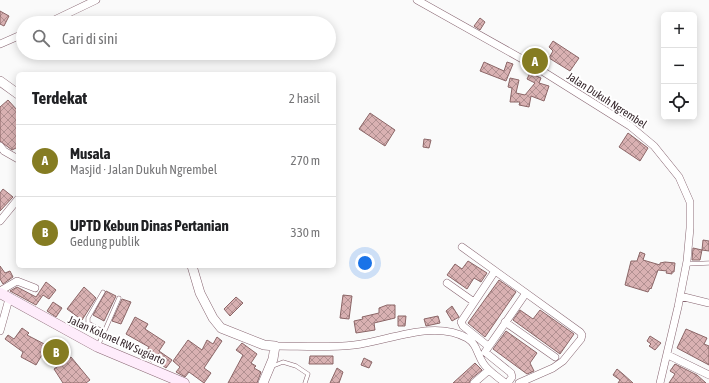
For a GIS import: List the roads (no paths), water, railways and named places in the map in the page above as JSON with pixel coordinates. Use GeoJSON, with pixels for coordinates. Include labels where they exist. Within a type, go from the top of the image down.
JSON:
{"type":"FeatureCollection","features":[{"type":"Feature","properties":{"kind":"main road","name":"Jalan Kolonel RW Sugiarto"},"geometry":{"type":"LineString","coordinates":[[0,292],[9,299],[98,347],[167,380],[184,383]]}},
{"type":"Feature","properties":{"kind":"street"},"geometry":{"type":"LineString","coordinates":[[63,16],[96,0]]}},
{"type":"Feature","properties":{"kind":"street","name":"Jalan Dukuh Ngrembel"},"geometry":{"type":"LineString","coordinates":[[417,0],[531,64],[630,126],[654,146],[679,177],[690,202],[690,228],[686,264],[680,296],[668,355],[660,383]]}},
{"type":"Feature","properties":{"kind":"street"},"geometry":{"type":"LineString","coordinates":[[0,44],[16,37]]}},
{"type":"Feature","properties":{"kind":"street"},"geometry":{"type":"LineString","coordinates":[[0,81],[16,93]]}},
{"type":"Feature","properties":{"kind":"street"},"geometry":{"type":"LineString","coordinates":[[0,146],[4,151],[16,158]]}},
{"type":"Feature","properties":{"kind":"street"},"geometry":{"type":"LineString","coordinates":[[0,221],[16,201]]}},
{"type":"Feature","properties":{"kind":"street"},"geometry":{"type":"LineString","coordinates":[[462,247],[580,332],[582,335],[581,339],[563,360],[553,368],[519,383]]}},
{"type":"Feature","properties":{"kind":"street"},"geometry":{"type":"LineString","coordinates":[[193,268],[200,293],[213,318],[221,328],[264,345],[354,345],[412,332],[454,332],[469,339],[477,348],[482,362],[489,370],[507,383],[512,377],[511,373],[485,352],[526,293]]}},
{"type":"Feature","properties":{"kind":"street"},"geometry":{"type":"LineString","coordinates":[[488,346],[461,324],[495,271]]}},
{"type":"Feature","properties":{"kind":"street"},"geometry":{"type":"LineString","coordinates":[[0,292],[17,281],[35,288]]}},
{"type":"Feature","properties":{"kind":"street"},"geometry":{"type":"LineString","coordinates":[[447,283],[474,302]]}},
{"type":"Feature","properties":{"kind":"street"},"geometry":{"type":"LineString","coordinates":[[680,296],[709,303]]}},
{"type":"Feature","properties":{"kind":"street"},"geometry":{"type":"LineString","coordinates":[[0,331],[9,299]]}},
{"type":"Feature","properties":{"kind":"street"},"geometry":{"type":"LineString","coordinates":[[505,322],[555,357]]}},
{"type":"Feature","properties":{"kind":"street"},"geometry":{"type":"LineString","coordinates":[[263,383],[270,367],[275,346]]}},
{"type":"Feature","properties":{"kind":"street"},"geometry":{"type":"LineString","coordinates":[[668,355],[709,375]]}},
{"type":"Feature","properties":{"kind":"street"},"geometry":{"type":"LineString","coordinates":[[474,383],[489,370]]}},
{"type":"Feature","properties":{"kind":"lane"},"geometry":{"type":"LineString","coordinates":[[686,264],[709,263]]}},
{"type":"Feature","properties":{"kind":"lane"},"geometry":{"type":"LineString","coordinates":[[103,292],[88,318],[88,323],[104,332]]}},
{"type":"Feature","properties":{"kind":"lane"},"geometry":{"type":"LineString","coordinates":[[98,347],[118,298]]}},
{"type":"Feature","properties":{"kind":"lane"},"geometry":{"type":"LineString","coordinates":[[270,367],[283,362],[296,366],[308,374],[305,383]]}},
{"type":"Feature","properties":{"kind":"place","name":"Musala"},"geometry":{"type":"Point","coordinates":[535,61]}},
{"type":"Feature","properties":{"kind":"place","name":"UPTD Kebun Dinas Pertanian"},"geometry":{"type":"Point","coordinates":[56,352]}}]}
